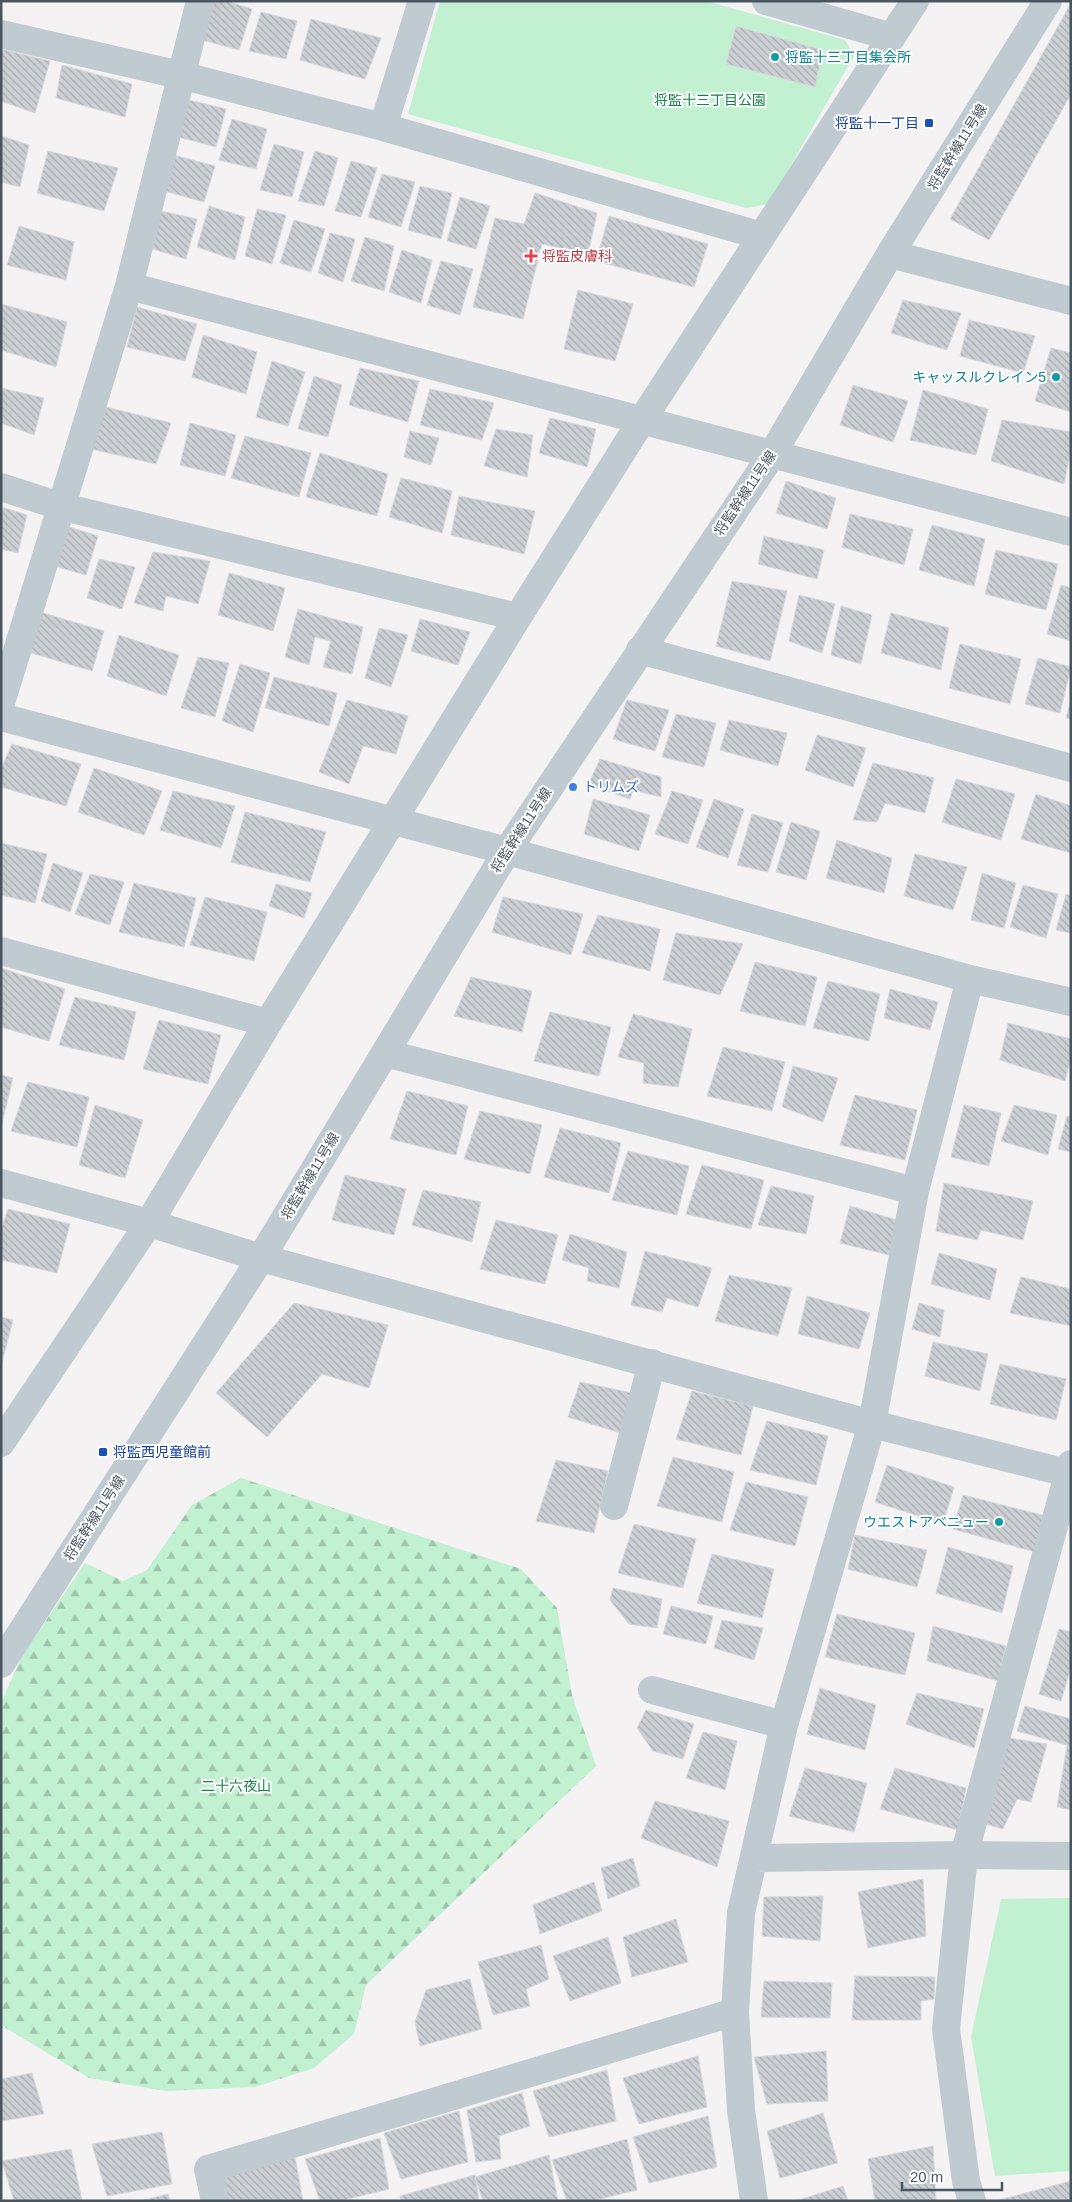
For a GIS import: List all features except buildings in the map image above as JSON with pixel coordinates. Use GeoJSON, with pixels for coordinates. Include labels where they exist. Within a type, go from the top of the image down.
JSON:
{"type":"FeatureCollection","features":[{"type":"Feature","properties":{"kind":"street"},"geometry":{"type":"LineString","coordinates":[[1,703],[63,507],[129,286],[200,1]]}},
{"type":"Feature","properties":{"kind":"street"},"geometry":{"type":"LineString","coordinates":[[383,126],[422,1]]}},
{"type":"Feature","properties":{"kind":"street"},"geometry":{"type":"LineString","coordinates":[[766,1],[892,37]]}},
{"type":"Feature","properties":{"kind":"street"},"geometry":{"type":"LineString","coordinates":[[1,1444],[9,1417],[149,1223],[268,1023],[518,617],[642,420],[915,1]]}},
{"type":"Feature","properties":{"kind":"street","name":"将監幹線11号線"},"geometry":{"type":"LineString","coordinates":[[1,1664],[261,1258],[507,851],[771,456],[890,254],[1048,1]]}},
{"type":"Feature","properties":{"kind":"street"},"geometry":{"type":"LineString","coordinates":[[1,34],[383,126],[762,236]]}},
{"type":"Feature","properties":{"kind":"street"},"geometry":{"type":"LineString","coordinates":[[890,254],[1071,301]]}},
{"type":"Feature","properties":{"kind":"street"},"geometry":{"type":"LineString","coordinates":[[129,286],[642,420],[771,456],[1071,532]]}},
{"type":"Feature","properties":{"kind":"street"},"geometry":{"type":"LineString","coordinates":[[1,486],[63,507],[518,617]]}},
{"type":"Feature","properties":{"kind":"street"},"geometry":{"type":"LineString","coordinates":[[640,650],[1071,768]]}},
{"type":"Feature","properties":{"kind":"street"},"geometry":{"type":"LineString","coordinates":[[1,717],[507,851],[970,979],[1071,1002]]}},
{"type":"Feature","properties":{"kind":"street"},"geometry":{"type":"LineString","coordinates":[[1,951],[268,1023]]}},
{"type":"Feature","properties":{"kind":"street"},"geometry":{"type":"LineString","coordinates":[[748,2199],[735,2012],[741,1913],[784,1726],[872,1424],[915,1191],[970,979]]}},
{"type":"Feature","properties":{"kind":"street"},"geometry":{"type":"LineString","coordinates":[[385,1053],[915,1191]]}},
{"type":"Feature","properties":{"kind":"street"},"geometry":{"type":"LineString","coordinates":[[1,1182],[149,1223],[261,1258],[872,1424],[1070,1471],[964,1855],[946,2029],[966,2181],[972,2201]]}},
{"type":"Feature","properties":{"kind":"street"},"geometry":{"type":"LineString","coordinates":[[614,1506],[652,1364]]}},
{"type":"Feature","properties":{"kind":"street"},"geometry":{"type":"LineString","coordinates":[[652,1690],[784,1726]]}},
{"type":"Feature","properties":{"kind":"street"},"geometry":{"type":"LineString","coordinates":[[755,1858],[964,1855],[1071,1856]]}},
{"type":"Feature","properties":{"kind":"street"},"geometry":{"type":"LineString","coordinates":[[215,2201],[208,2169],[735,2012]]}},
{"type":"Feature","properties":{"kind":"green space","name":"将監十三丁目公園"},"geometry":{"type":"Polygon","coordinates":[[[440,1],[706,1],[845,40],[854,56],[768,204],[746,208],[408,114],[440,1]]]}},
{"type":"Feature","properties":{"kind":"green space","name":"二十六夜山"},"geometry":{"type":"Polygon","coordinates":[[[241,1478],[521,1569],[557,1608],[572,1695],[596,1766],[366,1985],[354,2034],[314,2068],[255,2087],[166,2091],[89,2078],[1,2025],[1,1703],[22,1656],[85,1563],[123,1581],[147,1570],[192,1505],[241,1478]]]}},
{"type":"Feature","properties":{"kind":"green space"},"geometry":{"type":"Polygon","coordinates":[[[1071,1898],[1071,2171],[995,2176],[971,2037],[1001,1899],[1071,1898]]]}},
{"type":"Feature","properties":{"kind":"place","name":"将監十三丁目集会所"},"geometry":{"type":"Point","coordinates":[775,57]}},
{"type":"Feature","properties":{"kind":"place","name":"将監十一丁目"},"geometry":{"type":"Point","coordinates":[929,123]}},
{"type":"Feature","properties":{"kind":"place","name":"将監皮膚科"},"geometry":{"type":"Point","coordinates":[531,256]}},
{"type":"Feature","properties":{"kind":"place","name":"キャッスルクレイン5"},"geometry":{"type":"Point","coordinates":[1056,377]}},
{"type":"Feature","properties":{"kind":"place","name":"トリムズ"},"geometry":{"type":"Point","coordinates":[573,787]}},
{"type":"Feature","properties":{"kind":"place","name":"将監西児童館前"},"geometry":{"type":"Point","coordinates":[103,1452]}},
{"type":"Feature","properties":{"kind":"place","name":"ウエストアベニュー"},"geometry":{"type":"Point","coordinates":[999,1522]}}]}
